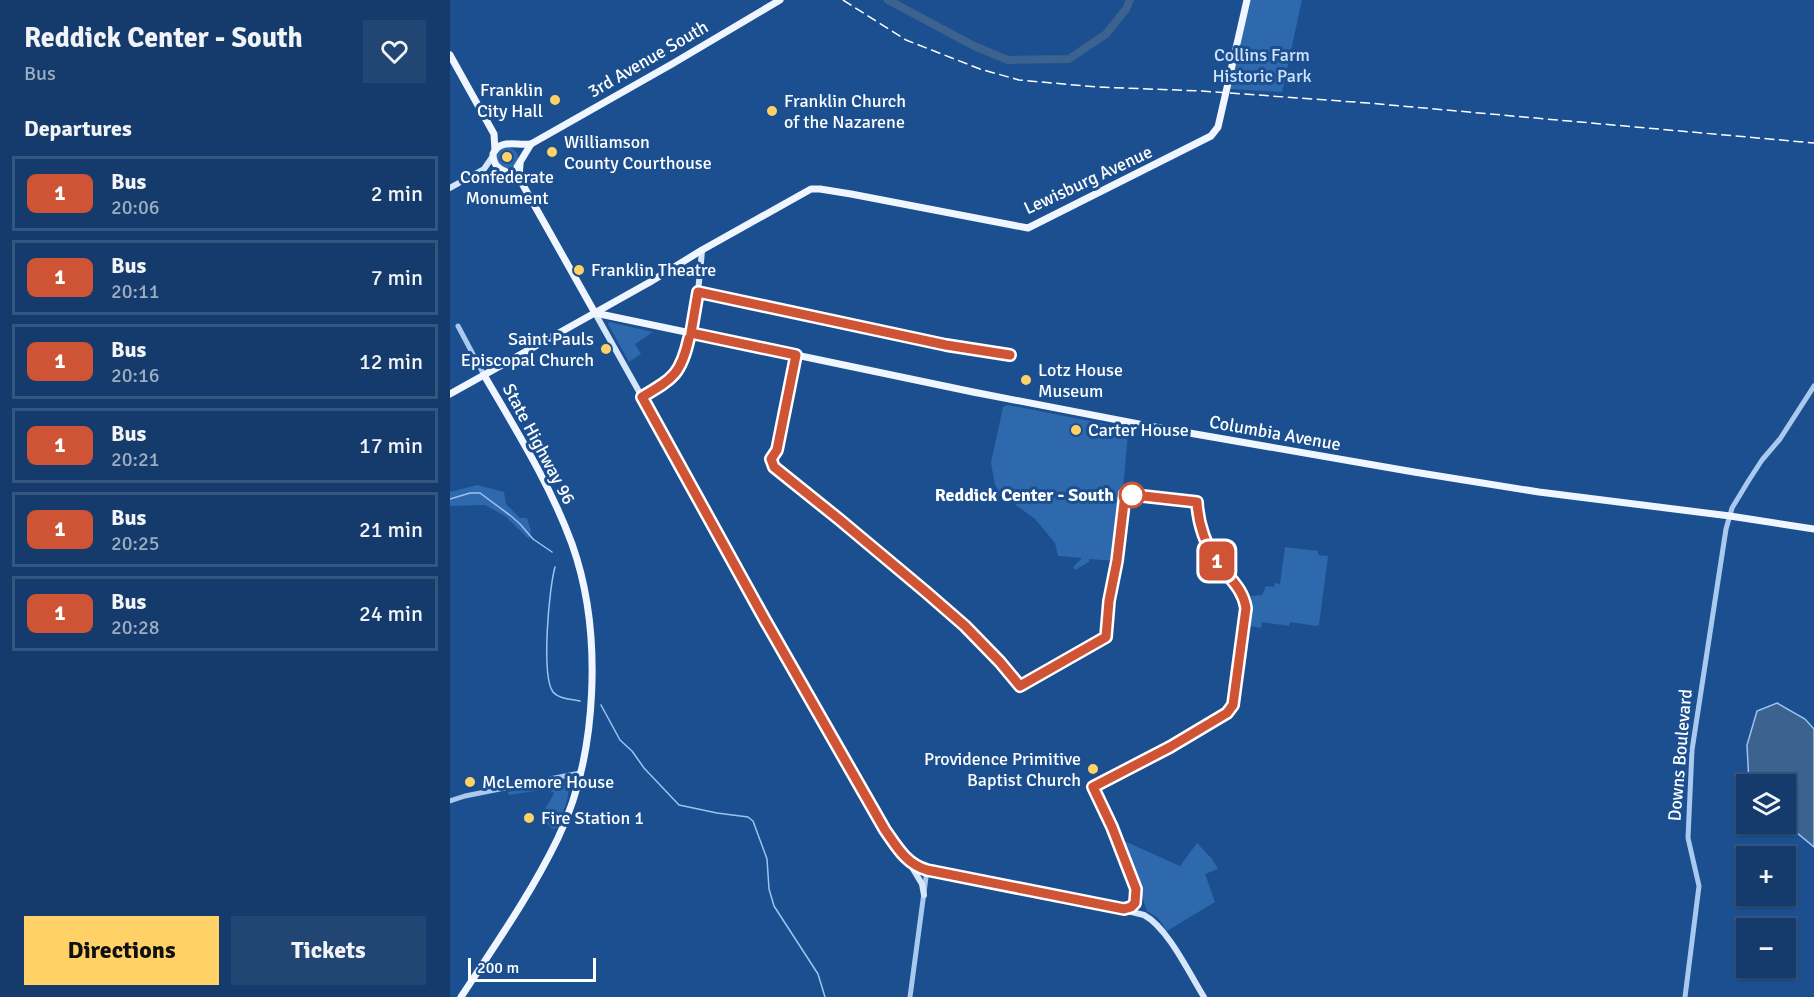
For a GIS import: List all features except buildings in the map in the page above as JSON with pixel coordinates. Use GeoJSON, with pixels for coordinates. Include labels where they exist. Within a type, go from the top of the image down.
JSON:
{"type":"FeatureCollection","features":[{"type":"Feature","properties":{"kind":"main road","name":"3rd Avenue South"},"geometry":{"type":"LineString","coordinates":[[510,144],[531,144],[780,0]]}},
{"type":"Feature","properties":{"kind":"main road","name":"Lewisburg Avenue"},"geometry":{"type":"LineString","coordinates":[[702,250],[811,189],[1028,228],[1211,136],[1218,127],[1247,0]]}},
{"type":"Feature","properties":{"kind":"main road"},"geometry":{"type":"LineString","coordinates":[[450,55],[494,134],[520,152],[519,178],[803,687],[885,830],[917,875],[924,895]]}},
{"type":"Feature","properties":{"kind":"main road"},"geometry":{"type":"LineString","coordinates":[[494,134],[494,163],[519,178]]}},
{"type":"Feature","properties":{"kind":"main road"},"geometry":{"type":"LineString","coordinates":[[450,188],[484,169],[500,145],[510,144]]}},
{"type":"Feature","properties":{"kind":"main road","name":"3rd Avenue South"},"geometry":{"type":"LineString","coordinates":[[520,163],[531,144]]}},
{"type":"Feature","properties":{"kind":"main road"},"geometry":{"type":"LineString","coordinates":[[484,169],[514,170],[520,163]]}},
{"type":"Feature","properties":{"kind":"main road"},"geometry":{"type":"LineString","coordinates":[[450,394],[650,282],[702,250]]}},
{"type":"Feature","properties":{"kind":"main road"},"geometry":{"type":"LineString","coordinates":[[642,397],[677,372],[687,348],[698,292],[702,250]]}},
{"type":"Feature","properties":{"kind":"main road","name":"Columbia Avenue"},"geometry":{"type":"LineString","coordinates":[[595,313],[1134,424],[1539,492],[1814,529]]}},
{"type":"Feature","properties":{"kind":"main road","name":"State Highway 96"},"geometry":{"type":"LineString","coordinates":[[461,997],[500,938],[547,858],[566,818],[586,749],[591,706],[591,638],[587,607],[573,546],[536,464],[484,375]]}},
{"type":"Feature","properties":{"kind":"main road"},"geometry":{"type":"LineString","coordinates":[[906,859],[919,868],[927,870],[1144,915],[1161,930],[1204,997]]}},
{"type":"Feature","properties":{"kind":"street"},"geometry":{"type":"LineString","coordinates":[[458,326],[484,375]]}},
{"type":"Feature","properties":{"kind":"street","name":"Downs Boulevard"},"geometry":{"type":"LineString","coordinates":[[1685,997],[1699,886],[1688,838],[1692,750],[1721,559],[1730,516],[1732,508],[1749,480],[1762,460],[1780,440],[1814,386]]}},
{"type":"Feature","properties":{"kind":"street"},"geometry":{"type":"LineString","coordinates":[[450,801],[465,796],[580,774]]}},
{"type":"Feature","properties":{"kind":"street"},"geometry":{"type":"LineString","coordinates":[[910,997],[927,870]]}},
{"type":"Feature","properties":{"kind":"green space","name":"Collins Farm Historic Park"},"geometry":{"type":"Polygon","coordinates":[[[1250,0],[1302,0],[1282,92],[1230,89],[1250,0]]]}},
{"type":"Feature","properties":{"kind":"green space"},"geometry":{"type":"Polygon","coordinates":[[[507,147],[515,150],[518,158],[515,166],[507,169],[499,166],[496,158],[499,150],[507,147]]]}},
{"type":"Feature","properties":{"kind":"green space"},"geometry":{"type":"Polygon","coordinates":[[[609,322],[653,332],[635,344],[641,354],[629,362],[609,322]]]}},
{"type":"Feature","properties":{"kind":"green space"},"geometry":{"type":"Polygon","coordinates":[[[1008,405],[1126,428],[1128,432],[1117,561],[1089,559],[1089,562],[1075,570],[1073,567],[1082,558],[1058,556],[1055,543],[1035,519],[1001,494],[995,485],[991,463],[1003,407],[1008,405]]]}},
{"type":"Feature","properties":{"kind":"green space"},"geometry":{"type":"Polygon","coordinates":[[[477,485],[504,492],[506,504],[520,518],[527,518],[531,531],[529,539],[505,516],[485,505],[450,506],[450,492],[477,485]]]}},
{"type":"Feature","properties":{"kind":"green space"},"geometry":{"type":"Polygon","coordinates":[[[1285,547],[1318,551],[1318,555],[1328,556],[1319,625],[1290,622],[1289,626],[1262,622],[1261,628],[1250,626],[1251,596],[1262,595],[1266,586],[1274,587],[1275,583],[1280,584],[1285,547]]]}},
{"type":"Feature","properties":{"kind":"green space"},"geometry":{"type":"Polygon","coordinates":[[[567,781],[569,792],[566,804],[557,828],[552,829],[540,820],[554,793],[541,786],[541,790],[509,795],[508,792],[567,781]]]}},
{"type":"Feature","properties":{"kind":"green space"},"geometry":{"type":"Polygon","coordinates":[[[1122,840],[1180,866],[1197,843],[1218,869],[1205,874],[1215,902],[1167,931],[1158,918],[1147,911],[1122,840]]]}},
{"type":"Feature","properties":{"kind":"shaded area"},"geometry":{"type":"Polygon","coordinates":[[[1777,703],[1805,719],[1814,729],[1814,847],[1796,832],[1796,774],[1748,774],[1747,745],[1757,711],[1777,703]]]}},
{"type":"Feature","properties":{"kind":"waterway"},"geometry":{"type":"LineString","coordinates":[[888,0],[974,46],[1008,60],[1069,59],[1106,34],[1126,9],[1130,0]]}},
{"type":"Feature","properties":{"kind":"waterway"},"geometry":{"type":"LineString","coordinates":[[450,499],[470,493],[480,493],[511,516],[533,539],[552,552]]}},
{"type":"Feature","properties":{"kind":"waterway"},"geometry":{"type":"LineString","coordinates":[[555,567],[547,631],[549,683],[553,692],[558,696],[580,701]]}},
{"type":"Feature","properties":{"kind":"waterway"},"geometry":{"type":"LineString","coordinates":[[601,705],[620,740],[679,805],[748,817],[753,821],[767,859],[769,889],[774,906],[818,974],[825,997]]}},
{"type":"Feature","properties":{"kind":"railway"},"geometry":{"type":"LineString","coordinates":[[843,0],[906,40],[980,69],[1019,80],[1097,87],[1202,91],[1368,103],[1814,143]]}},
{"type":"Feature","properties":{"kind":"bus line","name":"1"},"geometry":{"type":"LineString","coordinates":[[689,338],[684,358],[677,372],[642,397],[814,706],[885,830],[906,859],[919,868],[927,870],[1124,909],[1135,903],[1136,889],[1112,827],[1093,787],[1170,747],[1227,713],[1233,705],[1242,647],[1245,600],[1206,543],[1198,520],[1197,502],[1125,494],[1106,637],[1020,686],[965,626],[855,531],[774,467],[771,459],[777,450],[796,355],[691,333],[698,292],[946,345],[1010,355]]}},
{"type":"Feature","properties":{"kind":"place","name":"Franklin City Hall"},"geometry":{"type":"Point","coordinates":[555,100]}},
{"type":"Feature","properties":{"kind":"place","name":"Franklin Church of the Nazarene"},"geometry":{"type":"Point","coordinates":[772,111]}},
{"type":"Feature","properties":{"kind":"place","name":"Williamson County Courthouse"},"geometry":{"type":"Point","coordinates":[552,152]}},
{"type":"Feature","properties":{"kind":"place","name":"Confederate Monument"},"geometry":{"type":"Point","coordinates":[507,157]}},
{"type":"Feature","properties":{"kind":"place","name":"Franklin Theatre"},"geometry":{"type":"Point","coordinates":[579,270]}},
{"type":"Feature","properties":{"kind":"place","name":"Saint Pauls Episcopal Church"},"geometry":{"type":"Point","coordinates":[606,349]}},
{"type":"Feature","properties":{"kind":"place","name":"Lotz House Museum"},"geometry":{"type":"Point","coordinates":[1026,380]}},
{"type":"Feature","properties":{"kind":"place","name":"Carter House"},"geometry":{"type":"Point","coordinates":[1076,430]}},
{"type":"Feature","properties":{"kind":"place","name":"Reddick Center - South"},"geometry":{"type":"Point","coordinates":[1132,495]}},
{"type":"Feature","properties":{"kind":"place","name":"Providence Primitive Baptist Church"},"geometry":{"type":"Point","coordinates":[1093,769]}},
{"type":"Feature","properties":{"kind":"place","name":"McLemore House"},"geometry":{"type":"Point","coordinates":[470,782]}},
{"type":"Feature","properties":{"kind":"place","name":"Fire Station 1"},"geometry":{"type":"Point","coordinates":[529,818]}}]}
